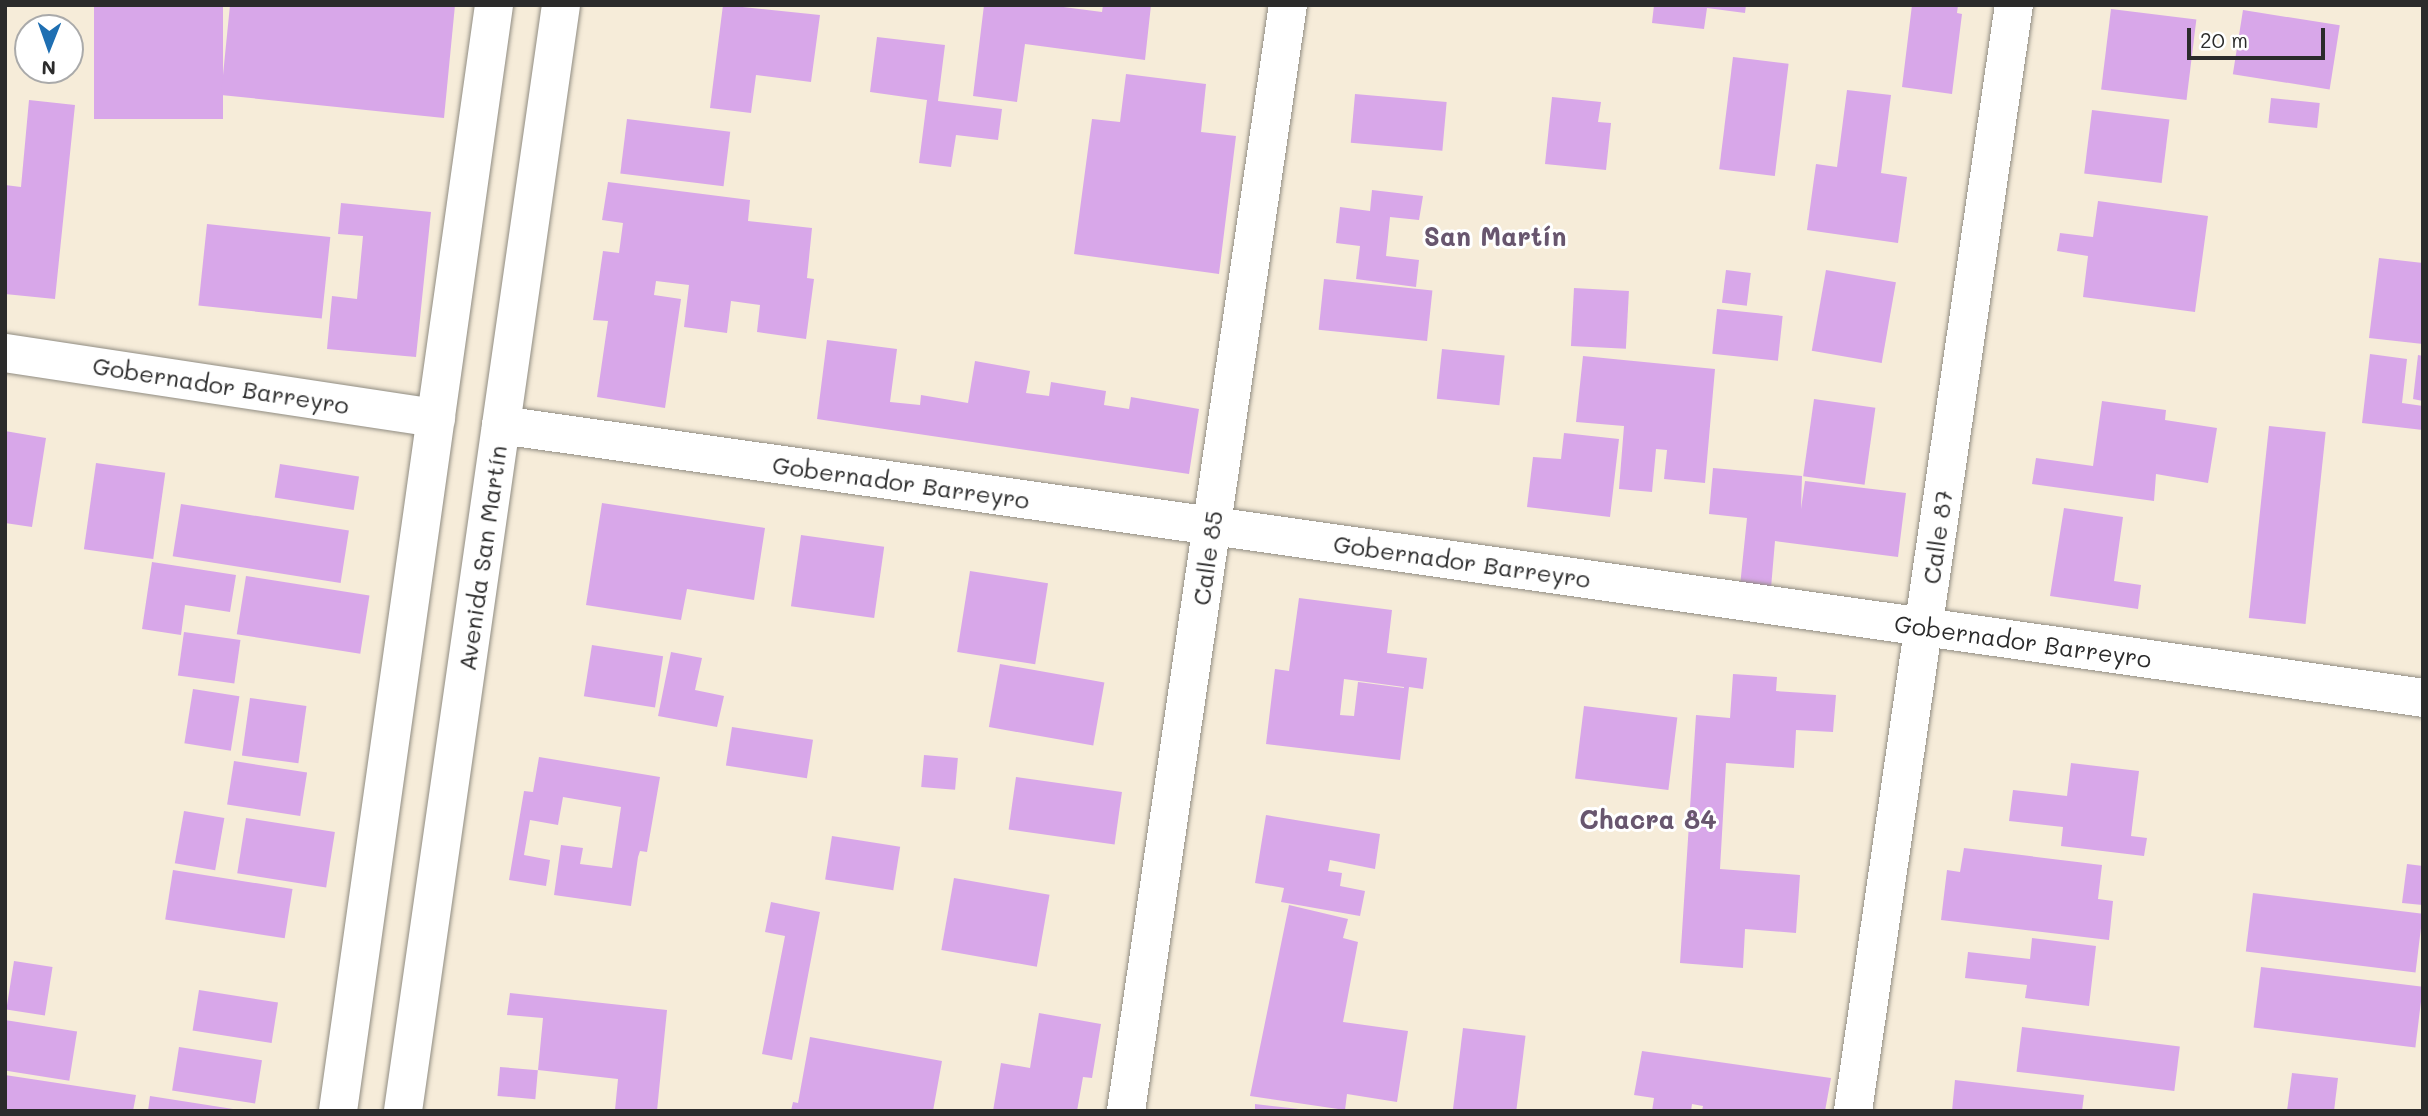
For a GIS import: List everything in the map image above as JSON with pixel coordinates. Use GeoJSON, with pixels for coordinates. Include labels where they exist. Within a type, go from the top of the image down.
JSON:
{"type":"FeatureCollection","features":[{"type":"Feature","properties":{"kind":"street"},"geometry":{"type":"LineString","coordinates":[[338,1111],[494,5]]}},
{"type":"Feature","properties":{"kind":"street","name":"Avenida San Martín"},"geometry":{"type":"LineString","coordinates":[[403,1111],[561,5]]}},
{"type":"Feature","properties":{"kind":"street","name":"Calle 85"},"geometry":{"type":"LineString","coordinates":[[1126,1111],[1287,5]]}},
{"type":"Feature","properties":{"kind":"street","name":"Calle 87"},"geometry":{"type":"LineString","coordinates":[[1853,1111],[2014,5]]}},
{"type":"Feature","properties":{"kind":"street","name":"Gobernador Barreyro"},"geometry":{"type":"LineString","coordinates":[[5,353],[436,418]]}},
{"type":"Feature","properties":{"kind":"street","name":"Gobernador Barreyro"},"geometry":{"type":"LineString","coordinates":[[501,425],[2423,698]]}},
{"type":"Feature","properties":{"kind":"building"},"geometry":{"type":"Polygon","coordinates":[[[94,5],[223,5],[223,119],[94,119],[94,5]]]}},
{"type":"Feature","properties":{"kind":"building"},"geometry":{"type":"Polygon","coordinates":[[[230,5],[455,5],[444,118],[221,95],[230,5]]]}},
{"type":"Feature","properties":{"kind":"building"},"geometry":{"type":"Polygon","coordinates":[[[723,5],[820,15],[811,82],[756,75],[751,113],[710,108],[723,5]]]}},
{"type":"Feature","properties":{"kind":"building"},"geometry":{"type":"Polygon","coordinates":[[[984,5],[1048,5],[1102,12],[1103,5],[1151,5],[1145,60],[1025,44],[1017,102],[973,96],[984,5]]]}},
{"type":"Feature","properties":{"kind":"building"},"geometry":{"type":"Polygon","coordinates":[[[1654,5],[1746,5],[1745,13],[1707,8],[1704,29],[1652,23],[1654,5]]]}},
{"type":"Feature","properties":{"kind":"building"},"geometry":{"type":"Polygon","coordinates":[[[1912,5],[1958,5],[1957,13],[1962,14],[1952,94],[1902,87],[1912,5]]]}},
{"type":"Feature","properties":{"kind":"building"},"geometry":{"type":"Polygon","coordinates":[[[2111,9],[2196,19],[2186,100],[2101,89],[2111,9]]]}},
{"type":"Feature","properties":{"kind":"building"},"geometry":{"type":"Polygon","coordinates":[[[2243,10],[2340,25],[2330,90],[2233,74],[2243,10]]]}},
{"type":"Feature","properties":{"kind":"building"},"geometry":{"type":"Polygon","coordinates":[[[877,37],[945,45],[938,101],[1002,109],[998,140],[956,135],[951,167],[919,163],[927,100],[870,92],[877,37]]]}},
{"type":"Feature","properties":{"kind":"building"},"geometry":{"type":"Polygon","coordinates":[[[1733,57],[1789,64],[1775,176],[1719,169],[1733,57]]]}},
{"type":"Feature","properties":{"kind":"building"},"geometry":{"type":"Polygon","coordinates":[[[1126,74],[1206,84],[1201,132],[1236,136],[1219,274],[1074,254],[1092,119],[1120,122],[1126,74]]]}},
{"type":"Feature","properties":{"kind":"building"},"geometry":{"type":"Polygon","coordinates":[[[1847,90],[1891,95],[1881,173],[1907,177],[1898,243],[1807,230],[1816,164],[1837,167],[1847,90]]]}},
{"type":"Feature","properties":{"kind":"building"},"geometry":{"type":"Polygon","coordinates":[[[1355,94],[1447,102],[1442,151],[1351,143],[1355,94]]]}},
{"type":"Feature","properties":{"kind":"building"},"geometry":{"type":"Polygon","coordinates":[[[1552,97],[1601,102],[1598,122],[1611,123],[1606,170],[1545,164],[1552,97]]]}},
{"type":"Feature","properties":{"kind":"building"},"geometry":{"type":"Polygon","coordinates":[[[2271,98],[2320,103],[2317,128],[2268,123],[2271,98]]]}},
{"type":"Feature","properties":{"kind":"building"},"geometry":{"type":"Polygon","coordinates":[[[29,100],[75,105],[55,299],[5,294],[5,185],[21,187],[29,100]]]}},
{"type":"Feature","properties":{"kind":"building"},"geometry":{"type":"Polygon","coordinates":[[[2092,110],[2169,120],[2162,183],[2084,174],[2092,110]]]}},
{"type":"Feature","properties":{"kind":"building"},"geometry":{"type":"Polygon","coordinates":[[[627,119],[730,132],[724,186],[620,174],[627,119]]]}},
{"type":"Feature","properties":{"kind":"building"},"geometry":{"type":"Polygon","coordinates":[[[608,182],[750,200],[748,221],[812,228],[807,278],[814,279],[806,339],[757,332],[760,305],[731,301],[727,333],[684,327],[689,285],[656,281],[654,295],[681,299],[665,408],[597,397],[608,321],[593,320],[603,251],[619,253],[623,223],[602,220],[608,182]]]}},
{"type":"Feature","properties":{"kind":"building"},"geometry":{"type":"Polygon","coordinates":[[[1372,190],[1423,196],[1419,220],[1390,217],[1386,256],[1419,260],[1416,287],[1356,279],[1360,246],[1336,243],[1340,207],[1370,211],[1372,190]]]}},
{"type":"Feature","properties":{"kind":"building"},"geometry":{"type":"Polygon","coordinates":[[[2098,201],[2208,216],[2195,312],[2083,297],[2088,256],[2057,251],[2060,233],[2093,237],[2098,201]]]}},
{"type":"Feature","properties":{"kind":"building"},"geometry":{"type":"Polygon","coordinates":[[[341,203],[431,212],[416,357],[327,349],[332,296],[357,299],[363,236],[338,234],[341,203]]]}},
{"type":"Feature","properties":{"kind":"building"},"geometry":{"type":"Polygon","coordinates":[[[207,224],[330,237],[322,319],[198,306],[207,224]]]}},
{"type":"Feature","properties":{"kind":"building"},"geometry":{"type":"Polygon","coordinates":[[[2379,258],[2423,263],[2423,344],[2369,338],[2379,258]]]}},
{"type":"Feature","properties":{"kind":"building"},"geometry":{"type":"Polygon","coordinates":[[[1726,270],[1751,273],[1747,306],[1722,303],[1726,270]]]}},
{"type":"Feature","properties":{"kind":"building"},"geometry":{"type":"Polygon","coordinates":[[[1826,270],[1896,282],[1882,363],[1812,351],[1826,270]]]}},
{"type":"Feature","properties":{"kind":"building"},"geometry":{"type":"Polygon","coordinates":[[[1324,279],[1432,290],[1427,341],[1319,330],[1324,279]]]}},
{"type":"Feature","properties":{"kind":"building"},"geometry":{"type":"Polygon","coordinates":[[[1574,288],[1629,291],[1626,349],[1571,346],[1574,288]]]}},
{"type":"Feature","properties":{"kind":"building"},"geometry":{"type":"Polygon","coordinates":[[[1717,309],[1783,316],[1778,361],[1712,354],[1717,309]]]}},
{"type":"Feature","properties":{"kind":"building"},"geometry":{"type":"Polygon","coordinates":[[[827,340],[897,349],[890,402],[920,405],[921,395],[968,403],[975,361],[1030,371],[1026,393],[1049,396],[1051,382],[1106,391],[1104,405],[1129,409],[1131,397],[1199,409],[1189,474],[817,419],[827,340]]]}},
{"type":"Feature","properties":{"kind":"building"},"geometry":{"type":"Polygon","coordinates":[[[1442,349],[1505,356],[1499,405],[1437,399],[1442,349]]]}},
{"type":"Feature","properties":{"kind":"building"},"geometry":{"type":"Polygon","coordinates":[[[2370,354],[2407,359],[2402,403],[2423,406],[2423,430],[2362,423],[2370,354]]]}},
{"type":"Feature","properties":{"kind":"building"},"geometry":{"type":"Polygon","coordinates":[[[2418,355],[2423,356],[2423,401],[2413,399],[2418,355]]]}},
{"type":"Feature","properties":{"kind":"building"},"geometry":{"type":"Polygon","coordinates":[[[1583,356],[1715,369],[1705,483],[1664,479],[1667,450],[1656,449],[1652,492],[1619,489],[1624,426],[1576,422],[1583,356]]]}},
{"type":"Feature","properties":{"kind":"building"},"geometry":{"type":"Polygon","coordinates":[[[1814,399],[1875,408],[1865,485],[1803,476],[1814,399]]]}},
{"type":"Feature","properties":{"kind":"building"},"geometry":{"type":"Polygon","coordinates":[[[2102,401],[2166,410],[2165,420],[2217,428],[2208,483],[2156,474],[2154,501],[2032,484],[2036,458],[2093,466],[2102,401]]]}},
{"type":"Feature","properties":{"kind":"building"},"geometry":{"type":"Polygon","coordinates":[[[2269,426],[2326,432],[2306,624],[2249,618],[2269,426]]]}},
{"type":"Feature","properties":{"kind":"building"},"geometry":{"type":"Polygon","coordinates":[[[5,431],[46,438],[32,527],[5,523],[5,431]]]}},
{"type":"Feature","properties":{"kind":"building"},"geometry":{"type":"Polygon","coordinates":[[[1564,433],[1619,439],[1610,517],[1527,507],[1533,457],[1561,459],[1564,433]]]}},
{"type":"Feature","properties":{"kind":"building"},"geometry":{"type":"Polygon","coordinates":[[[96,463],[165,473],[153,559],[84,549],[96,463]]]}},
{"type":"Feature","properties":{"kind":"building"},"geometry":{"type":"Polygon","coordinates":[[[280,464],[359,477],[354,510],[275,498],[280,464]]]}},
{"type":"Feature","properties":{"kind":"building"},"geometry":{"type":"Polygon","coordinates":[[[1713,468],[1802,476],[1801,509],[1805,481],[1906,493],[1898,557],[1775,541],[1771,588],[1740,586],[1747,518],[1709,514],[1713,468]]]}},
{"type":"Feature","properties":{"kind":"building"},"geometry":{"type":"Polygon","coordinates":[[[602,503],[765,528],[754,600],[687,589],[681,620],[586,605],[602,503]]]}},
{"type":"Feature","properties":{"kind":"building"},"geometry":{"type":"Polygon","coordinates":[[[181,504],[349,531],[341,583],[173,556],[181,504]]]}},
{"type":"Feature","properties":{"kind":"building"},"geometry":{"type":"Polygon","coordinates":[[[2064,508],[2123,517],[2114,581],[2141,585],[2138,609],[2050,596],[2064,508]]]}},
{"type":"Feature","properties":{"kind":"building"},"geometry":{"type":"Polygon","coordinates":[[[801,535],[884,547],[874,618],[791,606],[801,535]]]}},
{"type":"Feature","properties":{"kind":"building"},"geometry":{"type":"Polygon","coordinates":[[[152,562],[236,575],[230,612],[185,605],[181,635],[142,629],[152,562]]]}},
{"type":"Feature","properties":{"kind":"building"},"geometry":{"type":"Polygon","coordinates":[[[970,571],[1048,583],[1035,664],[957,652],[970,571]]]}},
{"type":"Feature","properties":{"kind":"building"},"geometry":{"type":"Polygon","coordinates":[[[246,576],[369,596],[360,654],[237,634],[246,576]]]}},
{"type":"Feature","properties":{"kind":"building"},"geometry":{"type":"Polygon","coordinates":[[[1299,598],[1392,610],[1387,653],[1427,658],[1423,689],[1409,687],[1400,760],[1266,744],[1275,669],[1289,671],[1299,598]],[[1344,679],[1340,715],[1354,716],[1358,682],[1404,687],[1344,679]]]}},
{"type":"Feature","properties":{"kind":"building"},"geometry":{"type":"Polygon","coordinates":[[[184,632],[240,640],[234,684],[178,676],[184,632]]]}},
{"type":"Feature","properties":{"kind":"building"},"geometry":{"type":"Polygon","coordinates":[[[592,645],[663,656],[655,708],[584,696],[592,645]]]}},
{"type":"Feature","properties":{"kind":"building"},"geometry":{"type":"Polygon","coordinates":[[[671,652],[702,658],[695,690],[724,696],[717,727],[658,716],[671,652]]]}},
{"type":"Feature","properties":{"kind":"building"},"geometry":{"type":"Polygon","coordinates":[[[1000,664],[1104,682],[1093,745],[989,727],[1000,664]]]}},
{"type":"Feature","properties":{"kind":"building"},"geometry":{"type":"Polygon","coordinates":[[[1733,674],[1777,677],[1776,691],[1836,695],[1833,732],[1796,730],[1794,768],[1726,763],[1720,869],[1800,875],[1796,933],[1745,929],[1743,968],[1680,963],[1696,715],[1730,718],[1733,674]]]}},
{"type":"Feature","properties":{"kind":"building"},"geometry":{"type":"Polygon","coordinates":[[[193,689],[239,696],[231,751],[184,743],[193,689]]]}},
{"type":"Feature","properties":{"kind":"building"},"geometry":{"type":"Polygon","coordinates":[[[250,698],[306,706],[298,763],[242,755],[250,698]]]}},
{"type":"Feature","properties":{"kind":"building"},"geometry":{"type":"Polygon","coordinates":[[[1584,706],[1677,717],[1668,790],[1575,778],[1584,706]]]}},
{"type":"Feature","properties":{"kind":"building"},"geometry":{"type":"Polygon","coordinates":[[[732,727],[813,740],[807,778],[726,766],[732,727]]]}},
{"type":"Feature","properties":{"kind":"building"},"geometry":{"type":"Polygon","coordinates":[[[924,755],[958,758],[955,790],[921,787],[924,755]]]}},
{"type":"Feature","properties":{"kind":"building"},"geometry":{"type":"Polygon","coordinates":[[[539,757],[660,777],[647,852],[640,851],[638,857],[631,906],[554,895],[561,845],[583,848],[580,864],[612,868],[621,807],[563,797],[558,825],[530,820],[524,855],[550,860],[546,886],[509,880],[524,791],[533,792],[539,757]]]}},
{"type":"Feature","properties":{"kind":"building"},"geometry":{"type":"Polygon","coordinates":[[[234,761],[307,773],[300,816],[227,804],[234,761]]]}},
{"type":"Feature","properties":{"kind":"building"},"geometry":{"type":"Polygon","coordinates":[[[2071,763],[2139,771],[2131,836],[2147,838],[2144,856],[2061,846],[2063,827],[2009,821],[2013,790],[2067,796],[2071,763]]]}},
{"type":"Feature","properties":{"kind":"building"},"geometry":{"type":"Polygon","coordinates":[[[1016,777],[1122,792],[1115,844],[1009,829],[1016,777]]]}},
{"type":"Feature","properties":{"kind":"building"},"geometry":{"type":"Polygon","coordinates":[[[184,811],[224,818],[215,870],[175,863],[184,811]]]}},
{"type":"Feature","properties":{"kind":"building"},"geometry":{"type":"Polygon","coordinates":[[[1266,815],[1380,834],[1375,869],[1330,860],[1328,871],[1342,873],[1340,886],[1365,891],[1360,916],[1281,902],[1284,888],[1255,883],[1266,815]]]}},
{"type":"Feature","properties":{"kind":"building"},"geometry":{"type":"Polygon","coordinates":[[[246,818],[335,832],[326,887],[237,873],[246,818]]]}},
{"type":"Feature","properties":{"kind":"building"},"geometry":{"type":"Polygon","coordinates":[[[832,836],[900,847],[893,890],[825,879],[832,836]]]}},
{"type":"Feature","properties":{"kind":"building"},"geometry":{"type":"Polygon","coordinates":[[[1964,848],[2102,865],[2098,899],[2113,901],[2109,940],[1941,920],[1947,870],[1960,872],[1964,848]]]}},
{"type":"Feature","properties":{"kind":"building"},"geometry":{"type":"Polygon","coordinates":[[[2407,864],[2423,866],[2423,905],[2402,903],[2407,864]]]}},
{"type":"Feature","properties":{"kind":"building"},"geometry":{"type":"Polygon","coordinates":[[[173,870],[293,889],[285,938],[165,919],[173,870]]]}},
{"type":"Feature","properties":{"kind":"building"},"geometry":{"type":"Polygon","coordinates":[[[954,878],[1050,895],[1037,967],[941,950],[954,878]]]}},
{"type":"Feature","properties":{"kind":"building"},"geometry":{"type":"Polygon","coordinates":[[[2253,893],[2423,914],[2416,972],[2246,952],[2253,893]]]}},
{"type":"Feature","properties":{"kind":"building"},"geometry":{"type":"Polygon","coordinates":[[[771,902],[820,912],[792,1060],[762,1054],[785,936],[765,932],[771,902]]]}},
{"type":"Feature","properties":{"kind":"building"},"geometry":{"type":"Polygon","coordinates":[[[1289,905],[1348,919],[1343,938],[1358,942],[1343,1022],[1408,1031],[1397,1102],[1347,1094],[1345,1110],[1250,1096],[1289,905]]]}},
{"type":"Feature","properties":{"kind":"building"},"geometry":{"type":"Polygon","coordinates":[[[2032,938],[2096,946],[2089,1006],[2025,998],[2027,985],[1965,978],[1968,952],[2030,959],[2032,938]]]}},
{"type":"Feature","properties":{"kind":"building"},"geometry":{"type":"Polygon","coordinates":[[[14,961],[53,967],[45,1015],[6,1009],[14,961]]]}},
{"type":"Feature","properties":{"kind":"building"},"geometry":{"type":"Polygon","coordinates":[[[2261,967],[2423,987],[2415,1047],[2254,1028],[2261,967]]]}},
{"type":"Feature","properties":{"kind":"building"},"geometry":{"type":"Polygon","coordinates":[[[199,990],[278,1003],[272,1043],[193,1030],[199,990]]]}},
{"type":"Feature","properties":{"kind":"building"},"geometry":{"type":"Polygon","coordinates":[[[510,993],[667,1010],[657,1111],[615,1110],[618,1079],[538,1070],[543,1018],[507,1015],[510,993]]]}},
{"type":"Feature","properties":{"kind":"building"},"geometry":{"type":"Polygon","coordinates":[[[1039,1013],[1101,1024],[1092,1078],[1083,1077],[1077,1111],[993,1111],[1001,1063],[1030,1068],[1039,1013]]]}},
{"type":"Feature","properties":{"kind":"building"},"geometry":{"type":"Polygon","coordinates":[[[5,1020],[77,1031],[69,1081],[5,1071],[5,1020]]]}},
{"type":"Feature","properties":{"kind":"building"},"geometry":{"type":"Polygon","coordinates":[[[2022,1027],[2180,1046],[2174,1091],[2017,1072],[2022,1027]]]}},
{"type":"Feature","properties":{"kind":"building"},"geometry":{"type":"Polygon","coordinates":[[[1463,1028],[1526,1036],[1516,1111],[1453,1111],[1463,1028]]]}},
{"type":"Feature","properties":{"kind":"building"},"geometry":{"type":"Polygon","coordinates":[[[810,1037],[942,1061],[933,1111],[791,1111],[793,1102],[798,1103],[810,1037]]]}},
{"type":"Feature","properties":{"kind":"building"},"geometry":{"type":"Polygon","coordinates":[[[179,1047],[262,1060],[255,1104],[172,1090],[179,1047]]]}},
{"type":"Feature","properties":{"kind":"building"},"geometry":{"type":"Polygon","coordinates":[[[1642,1051],[1831,1078],[1825,1111],[1702,1111],[1703,1106],[1692,1104],[1691,1111],[1652,1111],[1654,1098],[1634,1095],[1642,1051]]]}},
{"type":"Feature","properties":{"kind":"building"},"geometry":{"type":"Polygon","coordinates":[[[500,1067],[538,1070],[535,1099],[497,1096],[500,1067]]]}},
{"type":"Feature","properties":{"kind":"building"},"geometry":{"type":"Polygon","coordinates":[[[2292,1073],[2338,1078],[2334,1111],[2287,1111],[2292,1073]]]}},
{"type":"Feature","properties":{"kind":"building"},"geometry":{"type":"Polygon","coordinates":[[[5,1075],[136,1095],[133,1111],[5,1111],[5,1075]]]}},
{"type":"Feature","properties":{"kind":"building"},"geometry":{"type":"Polygon","coordinates":[[[1955,1080],[2084,1095],[2082,1111],[1952,1111],[1955,1080]]]}},
{"type":"Feature","properties":{"kind":"building"},"geometry":{"type":"Polygon","coordinates":[[[150,1096],[233,1109],[233,1111],[148,1111],[150,1096]]]}},
{"type":"Feature","properties":{"kind":"building"},"geometry":{"type":"Polygon","coordinates":[[[1255,1104],[1299,1109],[1299,1111],[1255,1111],[1255,1104]]]}},
{"type":"Feature","properties":{"kind":"district","name":"San Martín"},"geometry":{"type":"Point","coordinates":[1495,237]}},
{"type":"Feature","properties":{"kind":"district","name":"Chacra 84"},"geometry":{"type":"Point","coordinates":[1648,820]}}]}
